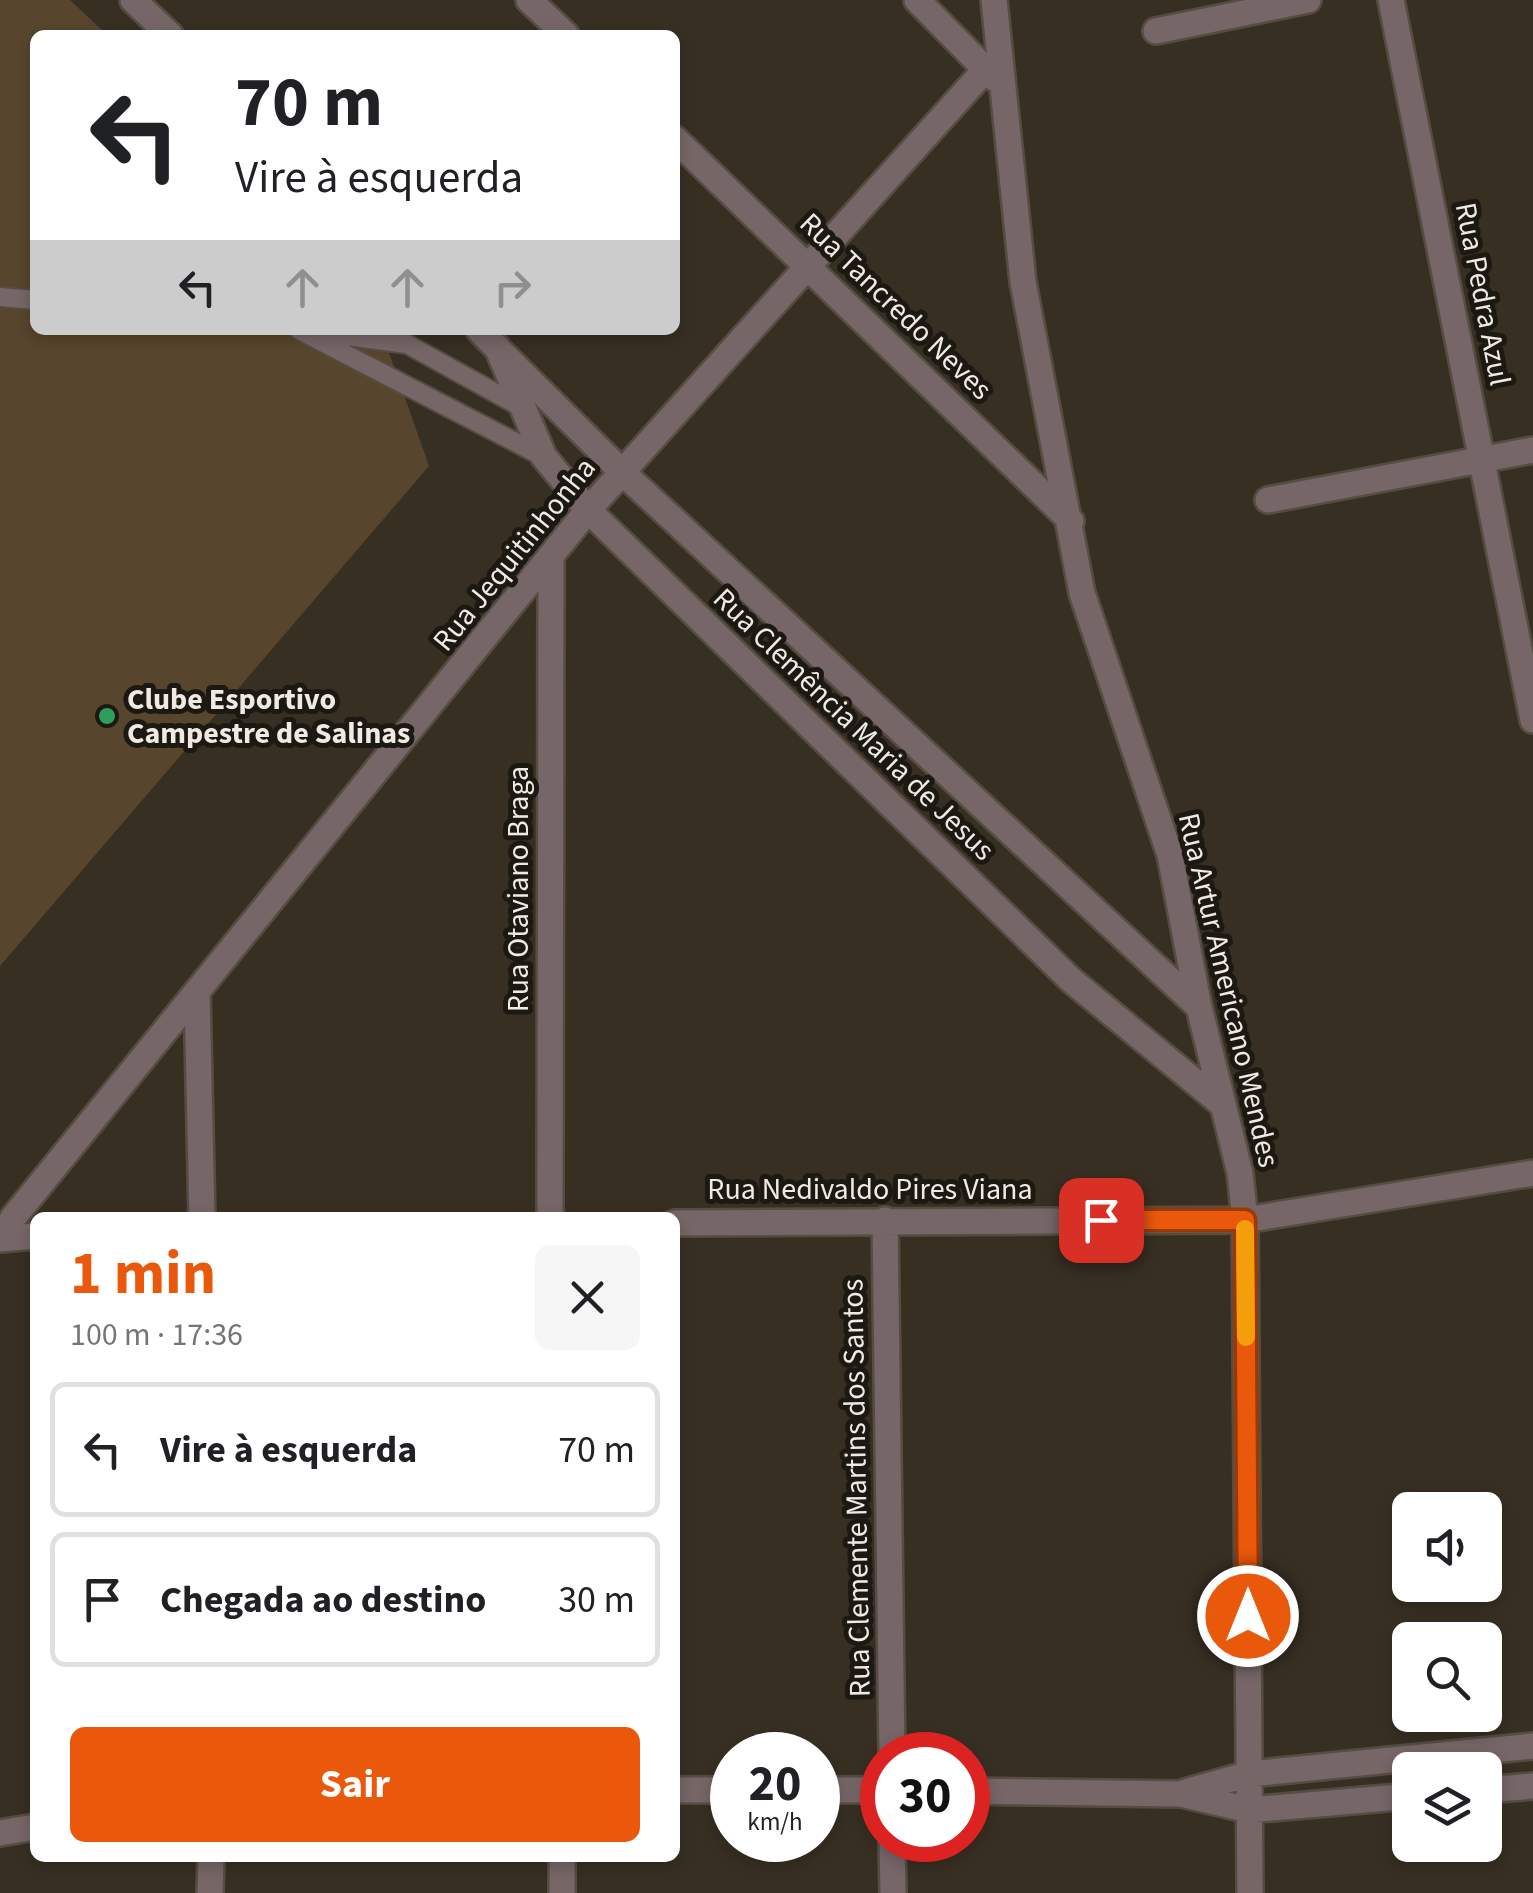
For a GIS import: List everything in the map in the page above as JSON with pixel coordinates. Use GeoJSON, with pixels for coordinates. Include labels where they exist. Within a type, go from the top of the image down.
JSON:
{"type":"FeatureCollection","features":[{"type":"Feature","properties":{"kind":"street"},"geometry":{"type":"LineString","coordinates":[[133,0],[165,30]]}},
{"type":"Feature","properties":{"kind":"street"},"geometry":{"type":"LineString","coordinates":[[529,0],[561,30]]}},
{"type":"Feature","properties":{"kind":"street"},"geometry":{"type":"LineString","coordinates":[[917,0],[993,77]]}},
{"type":"Feature","properties":{"kind":"street","name":"Rua Artur Americano Mendes"},"geometry":{"type":"LineString","coordinates":[[994,0],[993,77],[1023,282],[1082,593],[1170,855],[1200,1006],[1240,1174],[1245,1220],[1250,1893]]}},
{"type":"Feature","properties":{"kind":"street"},"geometry":{"type":"LineString","coordinates":[[1156,31],[1308,0]]}},
{"type":"Feature","properties":{"kind":"street","name":"Rua Pedra Azul"},"geometry":{"type":"LineString","coordinates":[[1391,0],[1533,720]]}},
{"type":"Feature","properties":{"kind":"street","name":"Rua Jequitinhonha"},"geometry":{"type":"LineString","coordinates":[[3,1227],[588,510],[808,267],[993,77]]}},
{"type":"Feature","properties":{"kind":"street","name":"Rua Tancredo Neves"},"geometry":{"type":"LineString","coordinates":[[680,144],[1071,521]]}},
{"type":"Feature","properties":{"kind":"street","name":"Rua Clemência Maria de Jesus"},"geometry":{"type":"LineString","coordinates":[[488,338],[622,472],[1200,1006]]}},
{"type":"Feature","properties":{"kind":"street","name":"Rua Clemência Maria de Jesus"},"geometry":{"type":"LineString","coordinates":[[488,338],[544,457],[588,510],[1071,980],[1222,1104]]}},
{"type":"Feature","properties":{"kind":"street"},"geometry":{"type":"LineString","coordinates":[[1268,500],[1533,450]]}},
{"type":"Feature","properties":{"kind":"street","name":"Rua Otaviano Braga"},"geometry":{"type":"LineString","coordinates":[[550,1212],[551,560]]}},
{"type":"Feature","properties":{"kind":"street"},"geometry":{"type":"LineString","coordinates":[[197,992],[202,1212]]}},
{"type":"Feature","properties":{"kind":"street","name":"Rua Nedivaldo Pires Viana"},"geometry":{"type":"LineString","coordinates":[[680,1223],[1245,1220],[1533,1174]]}},
{"type":"Feature","properties":{"kind":"street","name":"Rua Clemente Martins dos Santos"},"geometry":{"type":"LineString","coordinates":[[885,1220],[892,1732]]}},
{"type":"Feature","properties":{"kind":"street"},"geometry":{"type":"LineString","coordinates":[[3,1227],[30,1235]]}},
{"type":"Feature","properties":{"kind":"street"},"geometry":{"type":"LineString","coordinates":[[1180,1794],[1249,1774],[1533,1746]]}},
{"type":"Feature","properties":{"kind":"street"},"geometry":{"type":"LineString","coordinates":[[1502,1789],[1533,1786]]}},
{"type":"Feature","properties":{"kind":"street"},"geometry":{"type":"LineString","coordinates":[[680,1790],[710,1790]]}},
{"type":"Feature","properties":{"kind":"street"},"geometry":{"type":"LineString","coordinates":[[990,1791],[1180,1794],[1249,1810],[1392,1798]]}},
{"type":"Feature","properties":{"kind":"street"},"geometry":{"type":"LineString","coordinates":[[0,1833],[30,1828]]}},
{"type":"Feature","properties":{"kind":"street"},"geometry":{"type":"LineString","coordinates":[[210,1862],[210,1893]]}},
{"type":"Feature","properties":{"kind":"street"},"geometry":{"type":"LineString","coordinates":[[562,1862],[562,1893]]}},
{"type":"Feature","properties":{"kind":"street"},"geometry":{"type":"LineString","coordinates":[[892,1862],[892,1893]]}},
{"type":"Feature","properties":{"kind":"lane"},"geometry":{"type":"LineString","coordinates":[[0,297],[30,300]]}},
{"type":"Feature","properties":{"kind":"lane"},"geometry":{"type":"LineString","coordinates":[[312,335],[544,457]]}},
{"type":"Feature","properties":{"kind":"lane"},"geometry":{"type":"LineString","coordinates":[[340,335],[407,344],[519,406]]}},
{"type":"Feature","properties":{"kind":"shaded area","name":"Clube Esportivo Campestre de Salinas"},"geometry":{"type":"Polygon","coordinates":[[[0,0],[70,0],[102,30],[30,30],[30,335],[383,335],[429,466],[0,966],[0,0]]]}},
{"type":"Feature","properties":{"kind":"slow traffic"},"geometry":{"type":"LineString","coordinates":[[1245,1229],[1246,1337]]}},
{"type":"Feature","properties":{"kind":"place","name":"Clube Esportivo Campestre de Salinas"},"geometry":{"type":"Point","coordinates":[107,716]}},
{"type":"Feature","properties":{"kind":"route"},"geometry":{"type":"LineString","coordinates":[[1101,1220],[1245,1220],[1248,1616]]}}]}
